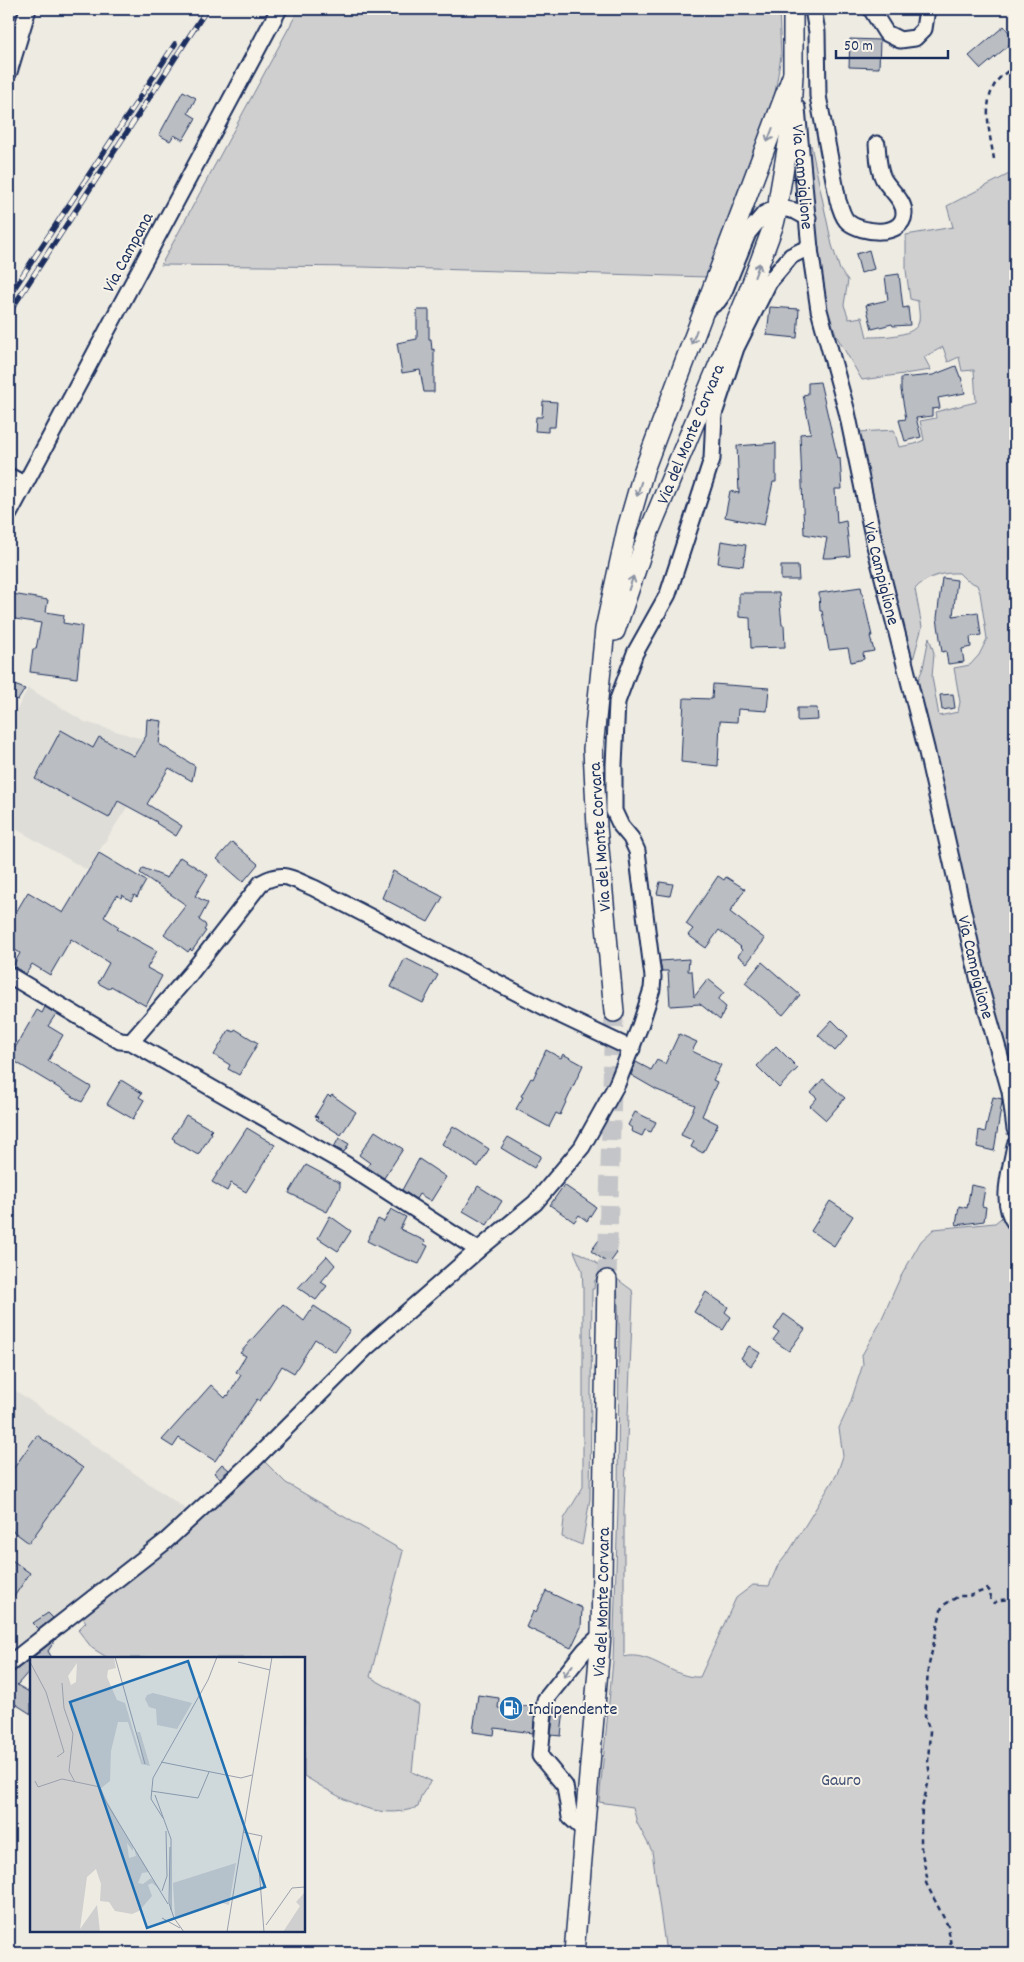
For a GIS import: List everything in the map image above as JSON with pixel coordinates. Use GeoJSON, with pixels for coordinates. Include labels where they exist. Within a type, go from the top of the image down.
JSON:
{"type":"FeatureCollection","features":[{"type":"Feature","properties":{"kind":"main road","name":"Via Campiglione"},"geometry":{"type":"LineString","coordinates":[[793,9],[793,74]]}},
{"type":"Feature","properties":{"kind":"main road","name":"Via del Monte Corvara"},"geometry":{"type":"LineString","coordinates":[[603,662],[648,534],[746,299],[778,207],[790,132],[793,74]]}},
{"type":"Feature","properties":{"kind":"main road","name":"Via del Monte Corvara"},"geometry":{"type":"LineString","coordinates":[[614,1012],[596,827],[593,749],[605,629],[626,529],[644,470],[793,74]]}},
{"type":"Feature","properties":{"kind":"main road","name":"Via del Monte Corvara"},"geometry":{"type":"LineString","coordinates":[[574,1953],[601,1635],[607,1280]]}},
{"type":"Feature","properties":{"kind":"street"},"geometry":{"type":"LineString","coordinates":[[9,72],[28,9]]}},
{"type":"Feature","properties":{"kind":"street","name":"Via Campana"},"geometry":{"type":"LineString","coordinates":[[9,514],[279,9]]}},
{"type":"Feature","properties":{"kind":"street"},"geometry":{"type":"LineString","coordinates":[[813,9],[817,32],[818,96],[838,201],[843,216],[848,222],[865,230],[885,231],[896,227],[902,222],[904,214],[903,206],[882,177],[876,144]]}},
{"type":"Feature","properties":{"kind":"street"},"geometry":{"type":"LineString","coordinates":[[871,9],[886,33],[900,40],[915,38],[924,29],[927,9]]}},
{"type":"Feature","properties":{"kind":"street","name":"Via Campiglione"},"geometry":{"type":"LineString","coordinates":[[793,74],[804,163],[810,249],[819,310],[847,412],[875,546],[926,748],[980,986],[1010,1091],[1015,1129]]}},
{"type":"Feature","properties":{"kind":"street"},"geometry":{"type":"LineString","coordinates":[[778,207],[795,211],[808,218]]}},
{"type":"Feature","properties":{"kind":"street","name":"Via del Monte Corvara"},"geometry":{"type":"LineString","coordinates":[[703,312],[718,301],[723,294],[748,233],[764,214],[778,207]]}},
{"type":"Feature","properties":{"kind":"street"},"geometry":{"type":"LineString","coordinates":[[9,1664],[166,1541],[256,1458],[367,1347],[535,1203],[582,1147],[617,1084],[632,1049],[652,989],[653,977],[637,851],[614,811],[617,702],[635,653],[668,594],[712,459],[714,414],[736,348],[769,282],[791,256],[810,249]]}},
{"type":"Feature","properties":{"kind":"street"},"geometry":{"type":"LineString","coordinates":[[9,476],[24,484]]}},
{"type":"Feature","properties":{"kind":"street"},"geometry":{"type":"LineString","coordinates":[[131,1042],[190,974],[261,883],[273,876],[282,875],[314,888],[550,1010],[632,1049]]}},
{"type":"Feature","properties":{"kind":"street"},"geometry":{"type":"LineString","coordinates":[[9,975],[120,1042],[131,1042],[345,1164],[478,1250]]}},
{"type":"Feature","properties":{"kind":"street"},"geometry":{"type":"LineString","coordinates":[[1015,1145],[1007,1195],[1008,1208],[1015,1224]]}},
{"type":"Feature","properties":{"kind":"street"},"geometry":{"type":"LineString","coordinates":[[585,1831],[570,1817],[565,1786],[540,1756],[545,1700],[585,1650],[601,1635]]}},
{"type":"Feature","properties":{"kind":"path"},"geometry":{"type":"LineString","coordinates":[[994,159],[988,121],[991,93],[998,80],[1015,65]]}},
{"type":"Feature","properties":{"kind":"path"},"geometry":{"type":"LineString","coordinates":[[952,1953],[948,1926],[926,1883],[927,1877],[921,1848],[922,1808],[930,1776],[928,1762],[930,1731],[925,1717],[928,1669],[942,1606],[960,1596],[969,1596],[988,1589],[991,1593],[990,1601],[994,1603],[1000,1600],[1015,1599]]}},
{"type":"Feature","properties":{"kind":"shaded area"},"geometry":{"type":"Polygon","coordinates":[[[28,688],[85,722],[166,746],[87,870],[9,825],[9,725],[28,688]]]}},
{"type":"Feature","properties":{"kind":"shaded area"},"geometry":{"type":"Polygon","coordinates":[[[9,1386],[190,1512],[9,1657],[9,1386]]]}},
{"type":"Feature","properties":{"kind":"green space"},"geometry":{"type":"Polygon","coordinates":[[[299,9],[779,9],[781,56],[774,99],[708,277],[363,267],[161,265],[299,9]]]}},
{"type":"Feature","properties":{"kind":"green space"},"geometry":{"type":"Polygon","coordinates":[[[811,145],[832,245],[840,270],[848,280],[844,305],[849,319],[862,317],[867,337],[910,332],[919,322],[918,301],[910,299],[906,270],[906,235],[953,227],[947,206],[1015,171],[1015,1101],[1008,1053],[984,980],[916,685],[923,668],[929,637],[934,653],[932,677],[939,716],[958,712],[960,702],[954,668],[970,665],[979,655],[987,639],[980,593],[977,585],[966,580],[959,573],[935,576],[924,581],[915,589],[922,627],[911,667],[859,432],[894,430],[899,447],[924,440],[920,421],[936,418],[935,412],[976,402],[974,370],[962,371],[959,357],[948,362],[943,347],[924,357],[931,370],[862,380],[837,337],[828,312],[819,258],[809,148],[811,145]]]}},
{"type":"Feature","properties":{"kind":"green space","name":"Gauro"},"geometry":{"type":"Polygon","coordinates":[[[1015,1207],[1015,1953],[666,1953],[652,1851],[637,1823],[633,1807],[599,1802],[613,1661],[618,1507],[619,1328],[617,1280],[595,1280],[594,1289],[592,1289],[590,1499],[582,1545],[562,1537],[564,1519],[583,1487],[583,1288],[582,1270],[574,1251],[595,1262],[632,1290],[633,1297],[624,1511],[624,1657],[643,1657],[680,1674],[700,1677],[736,1598],[753,1585],[769,1586],[777,1567],[790,1550],[837,1474],[843,1456],[839,1428],[850,1404],[863,1364],[862,1355],[879,1325],[900,1278],[921,1241],[934,1229],[995,1223],[1015,1207]]]}},
{"type":"Feature","properties":{"kind":"green space"},"geometry":{"type":"Polygon","coordinates":[[[264,1461],[286,1483],[403,1551],[370,1677],[419,1705],[412,1772],[431,1781],[421,1796],[418,1807],[387,1812],[373,1810],[345,1799],[305,1777],[305,1657],[106,1657],[92,1648],[78,1630],[86,1622],[80,1614],[264,1461]]]}},
{"type":"Feature","properties":{"kind":"building"},"geometry":{"type":"Polygon","coordinates":[[[1004,26],[1015,40],[981,69],[969,56],[1004,26]]]}},
{"type":"Feature","properties":{"kind":"building"},"geometry":{"type":"Polygon","coordinates":[[[850,39],[880,40],[879,68],[849,67],[850,39]]]}},
{"type":"Feature","properties":{"kind":"building"},"geometry":{"type":"Polygon","coordinates":[[[183,91],[196,98],[188,113],[196,118],[183,140],[174,135],[170,141],[159,135],[183,91]]]}},
{"type":"Feature","properties":{"kind":"building"},"geometry":{"type":"Polygon","coordinates":[[[869,250],[874,269],[861,273],[856,254],[869,250]]]}},
{"type":"Feature","properties":{"kind":"building"},"geometry":{"type":"Polygon","coordinates":[[[899,274],[903,308],[908,307],[910,325],[893,326],[892,324],[872,329],[866,305],[888,300],[885,276],[899,274]]]}},
{"type":"Feature","properties":{"kind":"building"},"geometry":{"type":"Polygon","coordinates":[[[770,307],[799,309],[797,338],[767,335],[770,307]]]}},
{"type":"Feature","properties":{"kind":"building"},"geometry":{"type":"Polygon","coordinates":[[[417,310],[429,310],[429,339],[431,339],[432,350],[434,349],[434,392],[424,392],[420,370],[402,373],[397,343],[417,339],[417,310]]]}},
{"type":"Feature","properties":{"kind":"building"},"geometry":{"type":"Polygon","coordinates":[[[956,366],[965,393],[938,398],[940,408],[932,409],[932,416],[916,418],[921,437],[905,441],[899,420],[906,419],[901,378],[933,375],[956,366]]]}},
{"type":"Feature","properties":{"kind":"building"},"geometry":{"type":"Polygon","coordinates":[[[820,382],[838,459],[840,458],[842,489],[835,489],[837,523],[846,521],[850,556],[823,558],[827,538],[804,534],[800,434],[811,433],[803,395],[808,394],[808,383],[820,382]]]}},
{"type":"Feature","properties":{"kind":"building"},"geometry":{"type":"Polygon","coordinates":[[[543,401],[557,402],[555,427],[548,427],[548,432],[535,431],[536,417],[542,417],[543,401]]]}},
{"type":"Feature","properties":{"kind":"building"},"geometry":{"type":"Polygon","coordinates":[[[776,443],[776,482],[773,482],[764,525],[725,517],[730,491],[739,493],[737,446],[776,443]]]}},
{"type":"Feature","properties":{"kind":"building"},"geometry":{"type":"Polygon","coordinates":[[[721,541],[746,545],[743,566],[718,563],[721,541]]]}},
{"type":"Feature","properties":{"kind":"building"},"geometry":{"type":"Polygon","coordinates":[[[781,566],[798,566],[799,580],[781,580],[781,566]]]}},
{"type":"Feature","properties":{"kind":"building"},"geometry":{"type":"Polygon","coordinates":[[[942,578],[957,580],[953,616],[978,612],[981,635],[970,637],[971,647],[962,649],[964,662],[948,664],[946,651],[942,652],[937,618],[942,578]]]}},
{"type":"Feature","properties":{"kind":"building"},"geometry":{"type":"Polygon","coordinates":[[[861,587],[874,651],[863,653],[864,659],[851,662],[848,648],[829,650],[822,611],[820,611],[819,593],[861,587]]]}},
{"type":"Feature","properties":{"kind":"building"},"geometry":{"type":"Polygon","coordinates":[[[739,593],[779,593],[785,647],[751,648],[750,618],[739,617],[739,593]]]}},
{"type":"Feature","properties":{"kind":"building"},"geometry":{"type":"Polygon","coordinates":[[[12,594],[48,600],[46,612],[64,615],[63,623],[82,626],[77,678],[30,672],[33,649],[36,649],[41,623],[9,618],[12,594]]]}},
{"type":"Feature","properties":{"kind":"building"},"geometry":{"type":"Polygon","coordinates":[[[9,683],[25,689],[18,700],[9,697],[9,683]]]}},
{"type":"Feature","properties":{"kind":"building"},"geometry":{"type":"Polygon","coordinates":[[[713,684],[769,688],[767,711],[738,709],[737,722],[720,721],[718,766],[681,762],[684,698],[712,699],[713,684]]]}},
{"type":"Feature","properties":{"kind":"building"},"geometry":{"type":"Polygon","coordinates":[[[953,694],[955,708],[942,710],[940,695],[953,694]]]}},
{"type":"Feature","properties":{"kind":"building"},"geometry":{"type":"Polygon","coordinates":[[[797,708],[817,708],[818,720],[797,721],[797,708]]]}},
{"type":"Feature","properties":{"kind":"building"},"geometry":{"type":"Polygon","coordinates":[[[147,719],[162,721],[159,744],[195,766],[192,781],[169,768],[147,804],[182,826],[176,836],[157,822],[118,801],[109,818],[35,779],[61,730],[93,748],[99,737],[134,756],[146,736],[147,719]]]}},
{"type":"Feature","properties":{"kind":"building"},"geometry":{"type":"Polygon","coordinates":[[[232,842],[258,864],[243,882],[217,859],[232,842]]]}},
{"type":"Feature","properties":{"kind":"building"},"geometry":{"type":"Polygon","coordinates":[[[99,853],[146,881],[137,897],[134,895],[131,901],[122,895],[121,898],[117,895],[104,917],[119,927],[117,929],[157,951],[147,968],[162,976],[146,1006],[111,986],[109,989],[98,983],[109,963],[71,939],[50,975],[32,964],[26,974],[13,966],[20,953],[9,946],[9,924],[28,892],[63,913],[99,853]]]}},
{"type":"Feature","properties":{"kind":"building"},"geometry":{"type":"Polygon","coordinates":[[[180,857],[208,875],[195,896],[208,903],[199,920],[205,924],[204,930],[206,931],[192,951],[190,949],[188,952],[164,934],[186,905],[140,873],[143,868],[167,878],[180,857]]]}},
{"type":"Feature","properties":{"kind":"building"},"geometry":{"type":"Polygon","coordinates":[[[393,871],[443,897],[428,922],[382,898],[393,871]]]}},
{"type":"Feature","properties":{"kind":"building"},"geometry":{"type":"Polygon","coordinates":[[[718,876],[724,880],[726,877],[745,889],[730,912],[765,939],[747,963],[738,956],[742,950],[741,947],[719,930],[706,948],[688,935],[693,929],[686,924],[718,876]]]}},
{"type":"Feature","properties":{"kind":"building"},"geometry":{"type":"Polygon","coordinates":[[[660,882],[673,884],[670,896],[657,894],[660,882]]]}},
{"type":"Feature","properties":{"kind":"building"},"geometry":{"type":"Polygon","coordinates":[[[405,958],[438,975],[423,1003],[391,987],[405,958]]]}},
{"type":"Feature","properties":{"kind":"building"},"geometry":{"type":"Polygon","coordinates":[[[689,959],[688,971],[692,971],[694,997],[708,979],[724,992],[718,1000],[726,1007],[720,1020],[700,1004],[670,1006],[668,971],[662,971],[660,961],[689,959]]]}},
{"type":"Feature","properties":{"kind":"building"},"geometry":{"type":"Polygon","coordinates":[[[762,962],[800,995],[783,1015],[745,983],[762,962]]]}},
{"type":"Feature","properties":{"kind":"building"},"geometry":{"type":"Polygon","coordinates":[[[45,1007],[56,1014],[48,1026],[63,1035],[48,1061],[91,1087],[82,1102],[9,1058],[37,1010],[42,1013],[45,1007]]]}},
{"type":"Feature","properties":{"kind":"building"},"geometry":{"type":"Polygon","coordinates":[[[832,1020],[848,1036],[835,1051],[818,1035],[832,1020]]]}},
{"type":"Feature","properties":{"kind":"building"},"geometry":{"type":"Polygon","coordinates":[[[235,1029],[258,1043],[239,1075],[228,1069],[230,1065],[214,1055],[229,1030],[234,1032],[235,1029]]]}},
{"type":"Feature","properties":{"kind":"building"},"geometry":{"type":"Polygon","coordinates":[[[679,1034],[697,1042],[692,1051],[721,1065],[713,1080],[717,1082],[702,1116],[718,1124],[703,1153],[691,1147],[694,1141],[681,1135],[695,1105],[657,1090],[631,1075],[636,1062],[651,1070],[657,1060],[665,1064],[679,1034]]]}},
{"type":"Feature","properties":{"kind":"building"},"geometry":{"type":"Polygon","coordinates":[[[776,1046],[798,1068],[779,1088],[757,1066],[776,1046]]]}},
{"type":"Feature","properties":{"kind":"building"},"geometry":{"type":"Polygon","coordinates":[[[546,1050],[561,1058],[563,1054],[583,1065],[560,1115],[556,1113],[549,1127],[516,1109],[531,1078],[533,1079],[546,1050]]]}},
{"type":"Feature","properties":{"kind":"building"},"geometry":{"type":"Polygon","coordinates":[[[823,1079],[845,1098],[826,1120],[810,1106],[817,1098],[811,1093],[823,1079]]]}},
{"type":"Feature","properties":{"kind":"building"},"geometry":{"type":"Polygon","coordinates":[[[121,1080],[142,1093],[139,1097],[144,1100],[133,1119],[107,1104],[121,1080]]]}},
{"type":"Feature","properties":{"kind":"building"},"geometry":{"type":"Polygon","coordinates":[[[328,1095],[330,1097],[332,1095],[356,1112],[341,1135],[316,1119],[318,1117],[315,1116],[328,1095]]]}},
{"type":"Feature","properties":{"kind":"building"},"geometry":{"type":"Polygon","coordinates":[[[993,1097],[1002,1099],[994,1151],[977,1147],[979,1130],[985,1132],[993,1097]]]}},
{"type":"Feature","properties":{"kind":"building"},"geometry":{"type":"Polygon","coordinates":[[[635,1112],[656,1122],[651,1132],[645,1130],[642,1136],[631,1131],[632,1128],[628,1125],[635,1112]]]}},
{"type":"Feature","properties":{"kind":"building"},"geometry":{"type":"Polygon","coordinates":[[[186,1115],[212,1130],[198,1155],[172,1138],[186,1115]]]}},
{"type":"Feature","properties":{"kind":"building"},"geometry":{"type":"Polygon","coordinates":[[[453,1126],[489,1149],[478,1167],[442,1144],[453,1126]]]}},
{"type":"Feature","properties":{"kind":"building"},"geometry":{"type":"Polygon","coordinates":[[[247,1128],[275,1145],[246,1192],[231,1183],[227,1191],[212,1182],[247,1128]]]}},
{"type":"Feature","properties":{"kind":"building"},"geometry":{"type":"Polygon","coordinates":[[[375,1131],[403,1149],[384,1178],[367,1167],[370,1163],[359,1155],[375,1131]]]}},
{"type":"Feature","properties":{"kind":"building"},"geometry":{"type":"Polygon","coordinates":[[[508,1137],[541,1156],[534,1168],[501,1148],[508,1137]]]}},
{"type":"Feature","properties":{"kind":"building"},"geometry":{"type":"Polygon","coordinates":[[[339,1138],[349,1144],[344,1152],[334,1147],[339,1138]]]}},
{"type":"Feature","properties":{"kind":"building"},"geometry":{"type":"Polygon","coordinates":[[[419,1159],[446,1177],[431,1201],[419,1194],[416,1199],[402,1190],[419,1159]]]}},
{"type":"Feature","properties":{"kind":"building"},"geometry":{"type":"Polygon","coordinates":[[[306,1165],[340,1183],[340,1187],[327,1212],[289,1193],[306,1165]]]}},
{"type":"Feature","properties":{"kind":"building"},"geometry":{"type":"Polygon","coordinates":[[[564,1185],[596,1207],[587,1221],[579,1215],[574,1222],[550,1205],[564,1185]]]}},
{"type":"Feature","properties":{"kind":"building"},"geometry":{"type":"Polygon","coordinates":[[[971,1185],[985,1188],[982,1206],[986,1207],[984,1221],[956,1225],[959,1206],[967,1208],[971,1185]]]}},
{"type":"Feature","properties":{"kind":"building"},"geometry":{"type":"Polygon","coordinates":[[[478,1186],[502,1201],[487,1225],[463,1211],[478,1186]]]}},
{"type":"Feature","properties":{"kind":"building"},"geometry":{"type":"Polygon","coordinates":[[[830,1201],[853,1216],[834,1246],[811,1231],[830,1201]]]}},
{"type":"Feature","properties":{"kind":"building"},"geometry":{"type":"Polygon","coordinates":[[[391,1209],[406,1217],[400,1229],[425,1241],[424,1244],[428,1246],[419,1264],[367,1241],[378,1219],[384,1222],[391,1209]]]}},
{"type":"Feature","properties":{"kind":"building"},"geometry":{"type":"Polygon","coordinates":[[[330,1216],[351,1231],[338,1251],[318,1238],[330,1216]]]}},
{"type":"Feature","properties":{"kind":"building"},"geometry":{"type":"Polygon","coordinates":[[[599,1240],[617,1253],[609,1264],[591,1251],[599,1240]]]}},
{"type":"Feature","properties":{"kind":"building"},"geometry":{"type":"Polygon","coordinates":[[[327,1256],[335,1265],[321,1282],[327,1286],[316,1300],[298,1288],[327,1256]]]}},
{"type":"Feature","properties":{"kind":"building"},"geometry":{"type":"Polygon","coordinates":[[[706,1292],[728,1307],[725,1312],[731,1317],[723,1330],[694,1312],[706,1292]]]}},
{"type":"Feature","properties":{"kind":"building"},"geometry":{"type":"Polygon","coordinates":[[[283,1304],[304,1321],[314,1306],[350,1330],[335,1352],[315,1339],[294,1373],[282,1366],[260,1401],[257,1399],[215,1461],[179,1438],[173,1447],[162,1440],[211,1385],[225,1398],[228,1396],[241,1375],[236,1372],[246,1356],[240,1353],[283,1304]]]}},
{"type":"Feature","properties":{"kind":"building"},"geometry":{"type":"Polygon","coordinates":[[[784,1314],[805,1329],[789,1351],[773,1340],[779,1332],[774,1329],[784,1314]]]}},
{"type":"Feature","properties":{"kind":"building"},"geometry":{"type":"Polygon","coordinates":[[[749,1346],[760,1353],[751,1366],[741,1358],[749,1346]]]}},
{"type":"Feature","properties":{"kind":"building"},"geometry":{"type":"Polygon","coordinates":[[[37,1435],[83,1468],[29,1543],[9,1528],[9,1475],[37,1435]]]}},
{"type":"Feature","properties":{"kind":"building"},"geometry":{"type":"Polygon","coordinates":[[[222,1464],[229,1470],[220,1478],[214,1473],[222,1464]]]}},
{"type":"Feature","properties":{"kind":"building"},"geometry":{"type":"Polygon","coordinates":[[[9,1558],[30,1573],[9,1604],[9,1558]]]}},
{"type":"Feature","properties":{"kind":"building"},"geometry":{"type":"Polygon","coordinates":[[[546,1591],[582,1608],[581,1627],[571,1648],[526,1627],[546,1591]]]}},
{"type":"Feature","properties":{"kind":"building"},"geometry":{"type":"Polygon","coordinates":[[[48,1613],[53,1618],[39,1629],[33,1623],[48,1613]]]}},
{"type":"Feature","properties":{"kind":"building"},"geometry":{"type":"Polygon","coordinates":[[[56,1639],[48,1651],[51,1657],[33,1657],[56,1639]]]}},
{"type":"Feature","properties":{"kind":"building"},"geometry":{"type":"Polygon","coordinates":[[[30,1659],[30,1670],[17,1685],[30,1692],[30,1713],[9,1700],[9,1673],[15,1671],[30,1659]]]}},
{"type":"Feature","properties":{"kind":"building"},"geometry":{"type":"Polygon","coordinates":[[[478,1695],[499,1698],[498,1708],[522,1711],[523,1706],[535,1707],[533,1733],[495,1728],[494,1735],[473,1732],[478,1695]]]}},
{"type":"Feature","properties":{"kind":"building"},"geometry":{"type":"Polygon","coordinates":[[[554,1709],[564,1710],[561,1736],[551,1735],[554,1709]]]}},
{"type":"Feature","properties":{"kind":"tunnel"},"geometry":{"type":"LineString","coordinates":[[607,1280],[614,1012]]}},
{"type":"Feature","properties":{"kind":"railway"},"geometry":{"type":"LineString","coordinates":[[9,313],[207,9]]}},
{"type":"Feature","properties":{"kind":"railway"},"geometry":{"type":"LineString","coordinates":[[9,296],[175,44]]}},
{"type":"Feature","properties":{"kind":"place","name":"Indipendente"},"geometry":{"type":"Point","coordinates":[511,1708]}}]}
